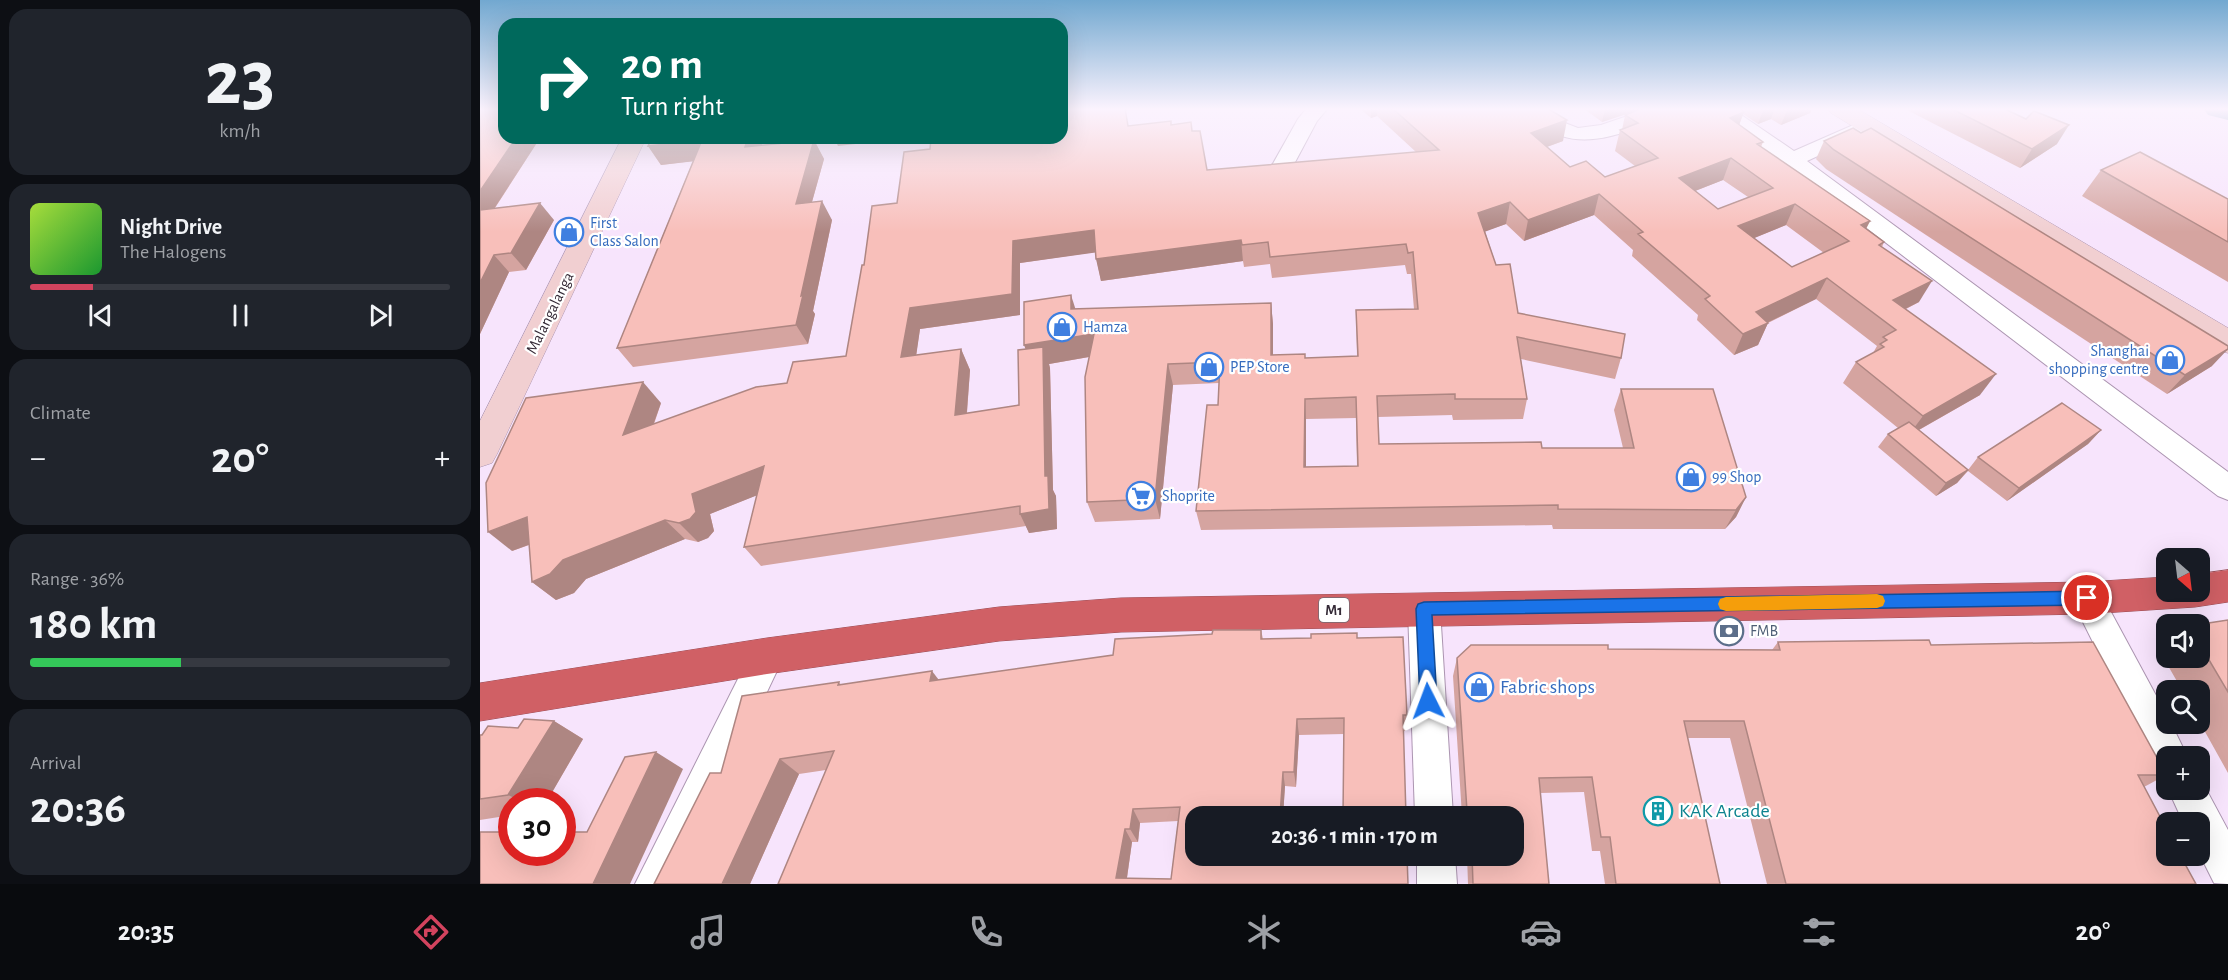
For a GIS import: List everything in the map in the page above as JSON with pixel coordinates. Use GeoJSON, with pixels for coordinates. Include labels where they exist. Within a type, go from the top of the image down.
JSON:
{"type":"FeatureCollection","features":[{"type":"Feature","properties":{"kind":"highway","name":"M1"},"geometry":{"type":"LineString","coordinates":[[2210,589],[2228,586]]}},
{"type":"Feature","properties":{"kind":"highway","name":"M1"},"geometry":{"type":"LineString","coordinates":[[480,702],[767,656],[999,624],[1121,615],[2087,598],[2156,594]]}},
{"type":"Feature","properties":{"kind":"street","name":"Malangalanga"},"geometry":{"type":"LineString","coordinates":[[480,454],[629,149]]}},
{"type":"Feature","properties":{"kind":"street"},"geometry":{"type":"LineString","coordinates":[[1277,176],[1292,149]]}},
{"type":"Feature","properties":{"kind":"street"},"geometry":{"type":"LineString","coordinates":[[1777,149],[2228,488]]}},
{"type":"Feature","properties":{"kind":"street"},"geometry":{"type":"LineString","coordinates":[[1792,160],[1816,149]]}},
{"type":"Feature","properties":{"kind":"street"},"geometry":{"type":"LineString","coordinates":[[1907,149],[2228,342]]}},
{"type":"Feature","properties":{"kind":"street"},"geometry":{"type":"LineString","coordinates":[[2087,598],[2164,746]]}},
{"type":"Feature","properties":{"kind":"street"},"geometry":{"type":"LineString","coordinates":[[1424,609],[1434,806]]}},
{"type":"Feature","properties":{"kind":"street"},"geometry":{"type":"LineString","coordinates":[[656,884],[767,656]]}},
{"type":"Feature","properties":{"kind":"street"},"geometry":{"type":"LineString","coordinates":[[2192,800],[2228,869]]}},
{"type":"Feature","properties":{"kind":"street"},"geometry":{"type":"LineString","coordinates":[[1436,866],[1437,884]]}},
{"type":"Feature","properties":{"kind":"building"},"geometry":{"type":"Polygon","coordinates":[[[480,149],[508,149],[480,191],[480,149]]]}},
{"type":"Feature","properties":{"kind":"building"},"geometry":{"type":"Polygon","coordinates":[[[698,149],[811,149],[796,204],[822,201],[796,325],[617,348],[698,149]]]}},
{"type":"Feature","properties":{"kind":"building"},"geometry":{"type":"Polygon","coordinates":[[[928,149],[1203,149],[1207,170],[1438,149],[1550,149],[1570,167],[1586,161],[1605,177],[1658,158],[1646,149],[1765,149],[1870,221],[1861,225],[1884,242],[1879,245],[1932,281],[1893,300],[1996,374],[1923,416],[1856,362],[1884,347],[1880,344],[1887,340],[1883,337],[1896,330],[1827,278],[1756,312],[1768,323],[1743,334],[1705,299],[1710,296],[1638,234],[1643,232],[1599,194],[1528,220],[1510,202],[1478,213],[1496,265],[1510,264],[1518,313],[1625,334],[1621,358],[1517,337],[1527,399],[1455,399],[1455,394],[1377,396],[1379,444],[1541,442],[1542,448],[1634,448],[1621,389],[1713,389],[1746,497],[1736,510],[1558,509],[1558,505],[1196,511],[1207,405],[1218,405],[1220,362],[1168,364],[1155,499],[1087,502],[1085,377],[1094,334],[1024,345],[1024,302],[1071,295],[1071,309],[1271,303],[1271,355],[1305,354],[1305,358],[1358,356],[1356,310],[1418,309],[1413,252],[1408,253],[1406,244],[1270,257],[1268,242],[1242,245],[1241,240],[1096,259],[1094,230],[1013,241],[1012,294],[910,308],[901,357],[961,349],[955,415],[1019,405],[1018,350],[1043,347],[1045,476],[1048,476],[1049,509],[1020,514],[1020,506],[744,547],[764,466],[692,494],[696,512],[690,519],[679,523],[665,520],[563,560],[550,574],[532,582],[527,517],[488,532],[486,483],[526,398],[643,382],[623,435],[756,387],[787,383],[793,362],[846,356],[862,265],[864,265],[872,206],[897,203],[904,152],[928,149]],[[1731,158],[1679,178],[1718,209],[1773,188],[1731,158]],[[1795,204],[1738,226],[1792,267],[1849,241],[1795,204]],[[1356,397],[1305,399],[1304,467],[1358,466],[1356,397]]]}},
{"type":"Feature","properties":{"kind":"building"},"geometry":{"type":"Polygon","coordinates":[[[1906,149],[2228,346],[2228,349],[2185,375],[1834,150],[1906,149]]]}},
{"type":"Feature","properties":{"kind":"building"},"geometry":{"type":"Polygon","coordinates":[[[2140,152],[2228,199],[2228,242],[2101,170],[2140,152]]]}},
{"type":"Feature","properties":{"kind":"building"},"geometry":{"type":"Polygon","coordinates":[[[540,203],[511,253],[494,255],[480,283],[480,210],[540,203]]]}},
{"type":"Feature","properties":{"kind":"building"},"geometry":{"type":"Polygon","coordinates":[[[2062,403],[2101,430],[2019,488],[1978,457],[2062,403]]]}},
{"type":"Feature","properties":{"kind":"building"},"geometry":{"type":"Polygon","coordinates":[[[1909,422],[1968,470],[1946,483],[1888,434],[1909,422]]]}},
{"type":"Feature","properties":{"kind":"building"},"geometry":{"type":"Polygon","coordinates":[[[2228,620],[2228,692],[2210,662],[2210,623],[2228,620]]]}},
{"type":"Feature","properties":{"kind":"building"},"geometry":{"type":"Polygon","coordinates":[[[1213,630],[1261,630],[1261,639],[1311,638],[1311,634],[1357,633],[1357,638],[1403,637],[1407,715],[1403,715],[1406,806],[1343,806],[1344,718],[1297,719],[1294,772],[1283,772],[1281,806],[1185,806],[1185,866],[1407,866],[1408,884],[778,884],[834,751],[780,759],[722,884],[654,884],[710,773],[721,773],[742,696],[932,671],[930,681],[1113,655],[1115,639],[1212,634],[1213,630]],[[1180,807],[1133,809],[1130,829],[1125,829],[1116,878],[1171,879],[1180,807]]]}},
{"type":"Feature","properties":{"kind":"building"},"geometry":{"type":"Polygon","coordinates":[[[1929,640],[1931,645],[2093,642],[2156,756],[2156,775],[2138,775],[2158,812],[2156,866],[2186,866],[2196,884],[1786,884],[1744,721],[1684,721],[1720,884],[1616,884],[1610,837],[1601,837],[1592,777],[1539,778],[1549,884],[1473,884],[1472,866],[1524,866],[1524,806],[1467,806],[1457,658],[1471,645],[1608,645],[1608,649],[1780,650],[1778,642],[1929,640]]]}},
{"type":"Feature","properties":{"kind":"building"},"geometry":{"type":"Polygon","coordinates":[[[524,719],[554,721],[512,788],[498,788],[498,796],[480,799],[480,735],[488,726],[518,728],[524,719]]]}},
{"type":"Feature","properties":{"kind":"building"},"geometry":{"type":"Polygon","coordinates":[[[656,752],[593,884],[480,884],[480,832],[498,832],[498,866],[576,866],[576,832],[587,832],[625,757],[656,752]]]}},
{"type":"Feature","properties":{"kind":"slow traffic"},"geometry":{"type":"LineString","coordinates":[[1726,604],[1877,601]]}},
{"type":"Feature","properties":{"kind":"place","name":"First Class Salon"},"geometry":{"type":"Point","coordinates":[569,232]}},
{"type":"Feature","properties":{"kind":"place","name":"Hamza"},"geometry":{"type":"Point","coordinates":[1062,327]}},
{"type":"Feature","properties":{"kind":"place","name":"Shanghai shopping centre"},"geometry":{"type":"Point","coordinates":[2170,360]}},
{"type":"Feature","properties":{"kind":"place","name":"PEP Store"},"geometry":{"type":"Point","coordinates":[1209,367]}},
{"type":"Feature","properties":{"kind":"place","name":"99 Shop"},"geometry":{"type":"Point","coordinates":[1691,477]}},
{"type":"Feature","properties":{"kind":"place","name":"Shoprite"},"geometry":{"type":"Point","coordinates":[1141,496]}},
{"type":"Feature","properties":{"kind":"place","name":"FMB"},"geometry":{"type":"Point","coordinates":[1729,631]}},
{"type":"Feature","properties":{"kind":"place","name":"Fabric shops"},"geometry":{"type":"Point","coordinates":[1479,687]}},
{"type":"Feature","properties":{"kind":"place","name":"KAK Arcade"},"geometry":{"type":"Point","coordinates":[1658,811]}},
{"type":"Feature","properties":{"kind":"route"},"geometry":{"type":"LineString","coordinates":[[1428,701],[1424,609],[2087,598]]}}]}
